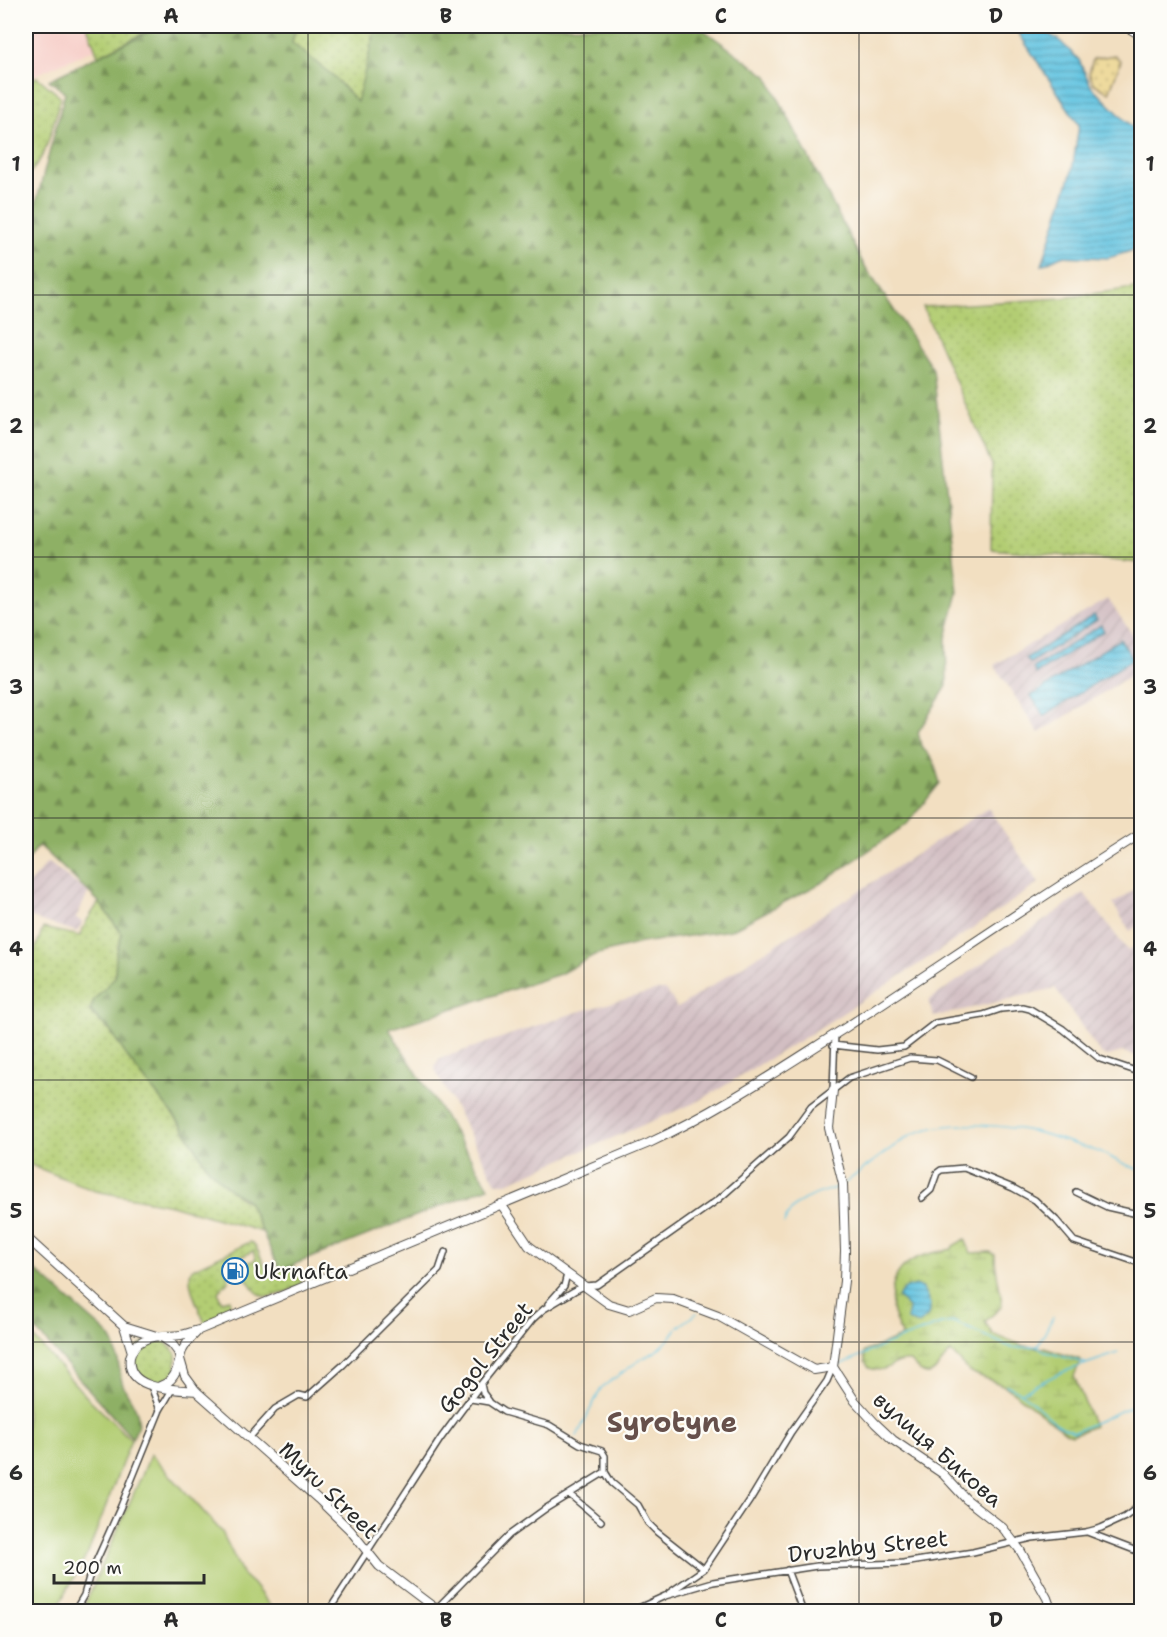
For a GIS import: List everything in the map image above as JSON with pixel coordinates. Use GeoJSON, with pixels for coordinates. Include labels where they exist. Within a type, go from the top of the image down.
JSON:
{"type":"FeatureCollection","features":[{"type":"Feature","properties":{"kind":"street"},"geometry":{"type":"LineString","coordinates":[[1126,26],[1142,36]]}},
{"type":"Feature","properties":{"kind":"street"},"geometry":{"type":"LineString","coordinates":[[132,1352],[141,1341],[199,1330],[649,1143],[694,1122],[735,1099],[944,965],[1142,833]]}},
{"type":"Feature","properties":{"kind":"street"},"geometry":{"type":"LineString","coordinates":[[833,1045],[877,1050],[904,1047],[935,1023],[1014,1007],[1030,1009],[1055,1024],[1100,1059],[1142,1073]]}},
{"type":"Feature","properties":{"kind":"street"},"geometry":{"type":"LineString","coordinates":[[665,1596],[704,1569],[750,1500],[791,1432],[827,1381],[833,1367],[844,1281],[843,1184],[830,1128],[835,1034]]}},
{"type":"Feature","properties":{"kind":"street","name":"Gogol Street"},"geometry":{"type":"LineString","coordinates":[[328,1611],[441,1438],[481,1384],[544,1309],[584,1286],[597,1285],[719,1199],[789,1137],[811,1107],[849,1078],[910,1058],[937,1060],[971,1077]]}},
{"type":"Feature","properties":{"kind":"street"},"geometry":{"type":"LineString","coordinates":[[922,1198],[931,1190],[937,1173],[941,1170],[964,1168],[1013,1188],[1035,1200],[1074,1241],[1142,1264]]}},
{"type":"Feature","properties":{"kind":"street"},"geometry":{"type":"LineString","coordinates":[[1076,1192],[1107,1207],[1142,1215]]}},
{"type":"Feature","properties":{"kind":"street"},"geometry":{"type":"LineString","coordinates":[[501,1204],[529,1246],[609,1304],[629,1310],[656,1298],[672,1299],[718,1316],[814,1370],[833,1367]]}},
{"type":"Feature","properties":{"kind":"street"},"geometry":{"type":"LineString","coordinates":[[26,1238],[124,1326],[172,1344],[178,1352],[185,1376],[196,1391]]}},
{"type":"Feature","properties":{"kind":"street"},"geometry":{"type":"LineString","coordinates":[[249,1438],[275,1409],[299,1395],[307,1397],[343,1365],[439,1270],[445,1252]]}},
{"type":"Feature","properties":{"kind":"street"},"geometry":{"type":"LineString","coordinates":[[544,1309],[564,1286],[567,1274]]}},
{"type":"Feature","properties":{"kind":"street"},"geometry":{"type":"LineString","coordinates":[[124,1326],[132,1352],[130,1365],[134,1376],[144,1384],[196,1391]]}},
{"type":"Feature","properties":{"kind":"street"},"geometry":{"type":"LineString","coordinates":[[74,1611],[84,1595],[160,1410],[173,1388],[188,1341],[199,1330]]}},
{"type":"Feature","properties":{"kind":"street","name":"вулиця Бикова"},"geometry":{"type":"LineString","coordinates":[[833,1367],[855,1401],[874,1423],[893,1440],[943,1474],[966,1499],[1003,1528],[1047,1598],[1052,1611]]}},
{"type":"Feature","properties":{"kind":"street"},"geometry":{"type":"LineString","coordinates":[[155,1386],[169,1382],[177,1372]]}},
{"type":"Feature","properties":{"kind":"street"},"geometry":{"type":"LineString","coordinates":[[481,1384],[483,1393],[489,1402],[504,1412],[549,1425],[580,1444],[602,1451],[604,1472],[612,1483],[638,1505],[648,1523],[657,1532],[704,1569]]}},
{"type":"Feature","properties":{"kind":"street"},"geometry":{"type":"LineString","coordinates":[[155,1386],[160,1410]]}},
{"type":"Feature","properties":{"kind":"street","name":"Myru Street"},"geometry":{"type":"LineString","coordinates":[[196,1391],[318,1499],[350,1530],[390,1576],[438,1610]]}},
{"type":"Feature","properties":{"kind":"street"},"geometry":{"type":"LineString","coordinates":[[471,1399],[489,1402]]}},
{"type":"Feature","properties":{"kind":"street"},"geometry":{"type":"LineString","coordinates":[[438,1610],[509,1535],[604,1472]]}},
{"type":"Feature","properties":{"kind":"street"},"geometry":{"type":"LineString","coordinates":[[569,1494],[601,1521]]}},
{"type":"Feature","properties":{"kind":"street","name":"Druzhby Street"},"geometry":{"type":"LineString","coordinates":[[630,1611],[665,1596],[713,1582],[817,1566],[903,1563],[973,1552],[1032,1538],[1086,1532],[1125,1517],[1142,1504]]}},
{"type":"Feature","properties":{"kind":"street"},"geometry":{"type":"LineString","coordinates":[[1086,1532],[1142,1553]]}},
{"type":"Feature","properties":{"kind":"street"},"geometry":{"type":"LineString","coordinates":[[787,1570],[803,1611]]}},
{"type":"Feature","properties":{"kind":"shaded area"},"geometry":{"type":"Polygon","coordinates":[[[26,26],[86,26],[95,49],[26,79],[26,26]]]}},
{"type":"Feature","properties":{"kind":"shaded area"},"geometry":{"type":"Polygon","coordinates":[[[1108,599],[1141,647],[1141,669],[1039,733],[994,665],[1108,599]]]}},
{"type":"Feature","properties":{"kind":"shaded area"},"geometry":{"type":"Polygon","coordinates":[[[988,808],[1039,883],[807,1036],[699,1101],[507,1183],[496,1183],[436,1072],[435,1067],[439,1059],[574,1013],[658,990],[664,990],[677,1008],[988,808]]]}},
{"type":"Feature","properties":{"kind":"shaded area"},"geometry":{"type":"Polygon","coordinates":[[[48,862],[88,893],[76,918],[82,922],[78,932],[31,917],[26,909],[26,887],[48,862]]]}},
{"type":"Feature","properties":{"kind":"shaded area"},"geometry":{"type":"Polygon","coordinates":[[[1141,885],[1141,923],[1130,931],[1113,904],[1141,885]]]}},
{"type":"Feature","properties":{"kind":"shaded area"},"geometry":{"type":"Polygon","coordinates":[[[1084,893],[1128,951],[1141,941],[1141,1057],[1122,1052],[1108,1056],[1101,1054],[1055,988],[934,1017],[928,1001],[1084,893]]]}},
{"type":"Feature","properties":{"kind":"green space"},"geometry":{"type":"Polygon","coordinates":[[[87,26],[151,26],[150,30],[98,56],[87,26]]]}},
{"type":"Feature","properties":{"kind":"green space"},"geometry":{"type":"Polygon","coordinates":[[[151,26],[254,26],[256,28],[259,26],[296,26],[292,43],[332,75],[357,102],[376,26],[698,26],[767,76],[864,265],[933,369],[958,593],[946,638],[947,686],[918,732],[921,746],[933,760],[940,783],[907,824],[823,882],[731,930],[641,943],[594,955],[560,974],[389,1029],[489,1187],[280,1270],[248,1201],[230,1190],[208,1168],[183,1127],[130,1061],[111,1032],[90,1011],[94,1000],[115,977],[116,955],[122,934],[99,902],[39,845],[26,863],[26,232],[31,222],[65,93],[49,80],[150,31],[151,26]]]}},
{"type":"Feature","properties":{"kind":"green space"},"geometry":{"type":"Polygon","coordinates":[[[296,26],[376,26],[358,103],[331,75],[292,43],[296,26]]]}},
{"type":"Feature","properties":{"kind":"green space"},"geometry":{"type":"Polygon","coordinates":[[[37,77],[61,97],[45,151],[26,176],[26,82],[37,77]]]}},
{"type":"Feature","properties":{"kind":"green space"},"geometry":{"type":"Polygon","coordinates":[[[1141,287],[1141,563],[991,549],[992,465],[923,307],[1062,298],[1141,287]]]}},
{"type":"Feature","properties":{"kind":"green space"},"geometry":{"type":"Polygon","coordinates":[[[99,902],[122,934],[116,955],[115,977],[94,1000],[90,1011],[111,1032],[130,1061],[183,1127],[208,1168],[241,1199],[248,1201],[262,1232],[171,1205],[95,1191],[26,1163],[26,974],[43,928],[80,936],[99,902]]]}},
{"type":"Feature","properties":{"kind":"green space"},"geometry":{"type":"Polygon","coordinates":[[[965,1239],[971,1253],[990,1252],[995,1255],[1002,1306],[985,1322],[992,1334],[1024,1346],[1044,1348],[1081,1360],[1074,1376],[1094,1426],[1072,1435],[1067,1433],[1005,1386],[970,1372],[951,1352],[932,1373],[928,1374],[917,1369],[910,1361],[899,1362],[881,1370],[869,1368],[865,1362],[864,1352],[903,1336],[892,1304],[892,1293],[898,1273],[915,1259],[952,1249],[965,1239]]]}},
{"type":"Feature","properties":{"kind":"green space"},"geometry":{"type":"Polygon","coordinates":[[[250,1242],[256,1247],[269,1275],[293,1266],[303,1285],[273,1296],[260,1295],[242,1270],[244,1265],[256,1259],[253,1251],[224,1265],[229,1280],[218,1292],[221,1301],[230,1299],[230,1305],[220,1319],[206,1326],[190,1281],[192,1269],[250,1242]]]}},
{"type":"Feature","properties":{"kind":"green space"},"geometry":{"type":"Polygon","coordinates":[[[26,1262],[106,1332],[111,1339],[116,1351],[123,1385],[138,1416],[137,1428],[132,1438],[26,1319],[26,1262]]]}},
{"type":"Feature","properties":{"kind":"green space"},"geometry":{"type":"Polygon","coordinates":[[[26,1329],[83,1393],[131,1440],[88,1553],[55,1611],[26,1611],[26,1329]]]}},
{"type":"Feature","properties":{"kind":"green space"},"geometry":{"type":"Polygon","coordinates":[[[151,1339],[163,1340],[176,1353],[176,1372],[158,1384],[140,1379],[133,1361],[135,1351],[151,1339]]]}},
{"type":"Feature","properties":{"kind":"green space"},"geometry":{"type":"Polygon","coordinates":[[[151,1454],[222,1532],[243,1575],[274,1611],[82,1611],[151,1454]]]}},
{"type":"Feature","properties":{"kind":"sand"},"geometry":{"type":"Polygon","coordinates":[[[1114,55],[1121,61],[1109,93],[1093,83],[1089,73],[1093,59],[1114,55]]]}},
{"type":"Feature","properties":{"kind":"water"},"geometry":{"type":"Polygon","coordinates":[[[1014,26],[1032,26],[1058,39],[1079,60],[1091,86],[1141,136],[1141,242],[1131,251],[1108,258],[1061,256],[1042,265],[1072,171],[1079,125],[1014,26]]]}},
{"type":"Feature","properties":{"kind":"water"},"geometry":{"type":"Polygon","coordinates":[[[1094,615],[1097,620],[1030,663],[1026,658],[1094,615]]]}},
{"type":"Feature","properties":{"kind":"water"},"geometry":{"type":"Polygon","coordinates":[[[1101,625],[1104,631],[1036,674],[1033,668],[1101,625]]]}},
{"type":"Feature","properties":{"kind":"water"},"geometry":{"type":"Polygon","coordinates":[[[1120,639],[1133,659],[1044,716],[1031,696],[1120,639]]]}},
{"type":"Feature","properties":{"kind":"water"},"geometry":{"type":"Polygon","coordinates":[[[916,1285],[923,1289],[930,1305],[928,1316],[919,1324],[907,1320],[909,1309],[898,1297],[904,1289],[916,1285]]]}},
{"type":"Feature","properties":{"kind":"waterway"},"geometry":{"type":"LineString","coordinates":[[845,1183],[908,1137],[922,1131],[960,1125],[1002,1127],[1041,1133],[1099,1152],[1125,1165],[1142,1170]]}},
{"type":"Feature","properties":{"kind":"waterway"},"geometry":{"type":"LineString","coordinates":[[784,1223],[788,1214],[800,1202],[840,1186]]}},
{"type":"Feature","properties":{"kind":"waterway"},"geometry":{"type":"LineString","coordinates":[[577,1436],[601,1388],[641,1359],[655,1352],[677,1328],[697,1313]]}},
{"type":"Feature","properties":{"kind":"waterway"},"geometry":{"type":"LineString","coordinates":[[840,1365],[885,1345],[941,1324],[954,1322],[1012,1348],[1038,1346],[1053,1317]]}},
{"type":"Feature","properties":{"kind":"waterway"},"geometry":{"type":"LineString","coordinates":[[1039,1347],[1046,1352],[1085,1363]]}},
{"type":"Feature","properties":{"kind":"waterway"},"geometry":{"type":"LineString","coordinates":[[1022,1392],[1060,1373],[1118,1353]]}},
{"type":"Feature","properties":{"kind":"waterway"},"geometry":{"type":"LineString","coordinates":[[1006,1385],[1022,1393],[1057,1424],[1074,1432],[1142,1400]]}},
{"type":"Feature","properties":{"kind":"place","name":"Ukrnafta"},"geometry":{"type":"Point","coordinates":[235,1271]}},
{"type":"Feature","properties":{"kind":"district","name":"Syrotyne"},"geometry":{"type":"Point","coordinates":[672,1422]}}]}
